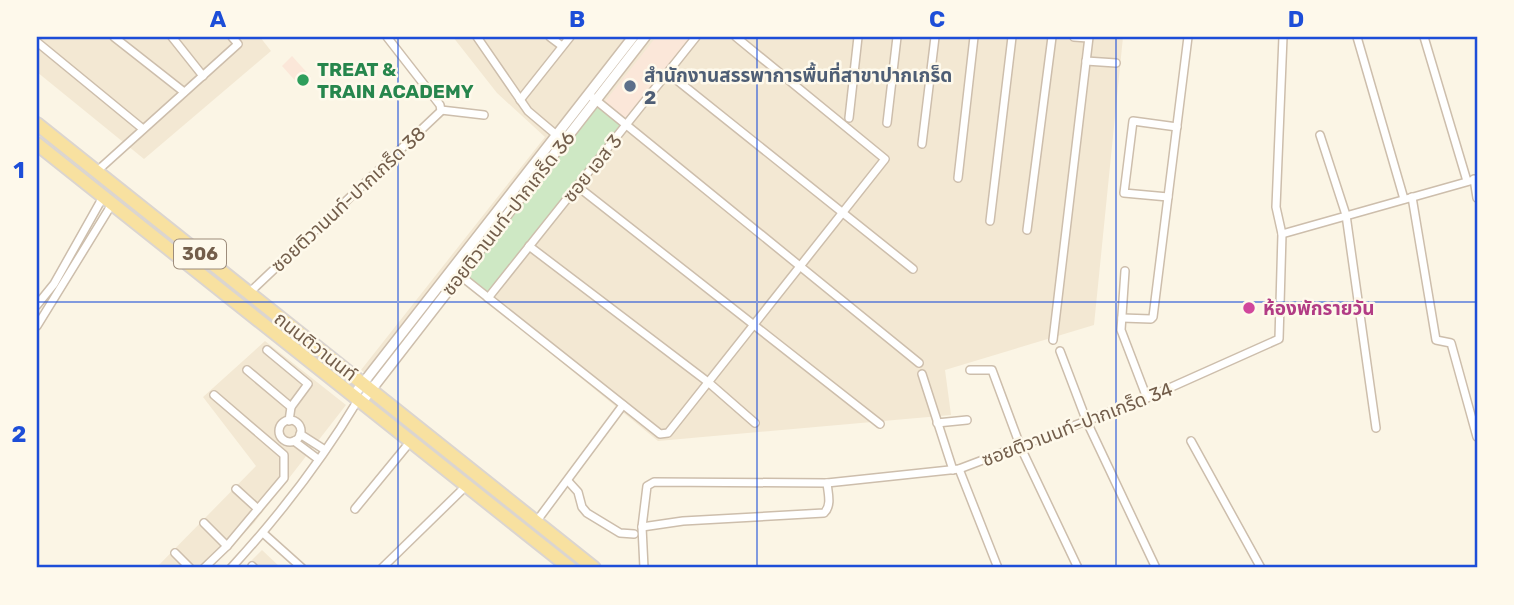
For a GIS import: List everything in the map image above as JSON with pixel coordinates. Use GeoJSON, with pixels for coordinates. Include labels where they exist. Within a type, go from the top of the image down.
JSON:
{"type":"FeatureCollection","features":[{"type":"Feature","properties":{"kind":"main road","name":"ถนนติวานนท์"},"geometry":{"type":"LineString","coordinates":[[37,124],[594,568]]}},
{"type":"Feature","properties":{"kind":"main road","name":"ถนนติวานนท์"},"geometry":{"type":"LineString","coordinates":[[37,144],[570,568]]}},
{"type":"Feature","properties":{"kind":"main road"},"geometry":{"type":"LineString","coordinates":[[105,198],[110,182]]}},
{"type":"Feature","properties":{"kind":"street"},"geometry":{"type":"LineString","coordinates":[[114,37],[184,92]]}},
{"type":"Feature","properties":{"kind":"street"},"geometry":{"type":"LineString","coordinates":[[172,37],[203,76]]}},
{"type":"Feature","properties":{"kind":"street"},"geometry":{"type":"LineString","coordinates":[[96,172],[238,44],[232,37]]}},
{"type":"Feature","properties":{"kind":"street","name":"ซอยติวานนท์-ปากเกร็ด 38"},"geometry":{"type":"LineString","coordinates":[[249,293],[441,110],[387,37]]}},
{"type":"Feature","properties":{"kind":"street"},"geometry":{"type":"LineString","coordinates":[[477,37],[528,111],[560,138]]}},
{"type":"Feature","properties":{"kind":"street"},"geometry":{"type":"LineString","coordinates":[[550,37],[562,46]]}},
{"type":"Feature","properties":{"kind":"street"},"geometry":{"type":"LineString","coordinates":[[520,100],[569,37]]}},
{"type":"Feature","properties":{"kind":"street","name":"ซอยติวานนท์-ปากเกร็ด 36"},"geometry":{"type":"LineString","coordinates":[[592,98],[633,37]]}},
{"type":"Feature","properties":{"kind":"street","name":"ซอยติวานนท์-ปากเกร็ด 36"},"geometry":{"type":"LineString","coordinates":[[367,386],[415,314],[455,272],[592,98],[645,37]]}},
{"type":"Feature","properties":{"kind":"street","name":"ซอย เอส 3"},"geometry":{"type":"LineString","coordinates":[[488,298],[696,37]]}},
{"type":"Feature","properties":{"kind":"street"},"geometry":{"type":"LineString","coordinates":[[455,272],[660,435],[668,433],[886,159],[736,37]]}},
{"type":"Feature","properties":{"kind":"street"},"geometry":{"type":"LineString","coordinates":[[849,118],[859,37]]}},
{"type":"Feature","properties":{"kind":"street"},"geometry":{"type":"LineString","coordinates":[[887,123],[897,37]]}},
{"type":"Feature","properties":{"kind":"street"},"geometry":{"type":"LineString","coordinates":[[922,144],[935,37]]}},
{"type":"Feature","properties":{"kind":"street"},"geometry":{"type":"LineString","coordinates":[[958,178],[974,37]]}},
{"type":"Feature","properties":{"kind":"street"},"geometry":{"type":"LineString","coordinates":[[990,221],[1012,37]]}},
{"type":"Feature","properties":{"kind":"street"},"geometry":{"type":"LineString","coordinates":[[1027,230],[1052,37]]}},
{"type":"Feature","properties":{"kind":"street"},"geometry":{"type":"LineString","coordinates":[[1053,340],[1088,38],[1074,37]]}},
{"type":"Feature","properties":{"kind":"street"},"geometry":{"type":"LineString","coordinates":[[1122,318],[1153,317],[1188,37]]}},
{"type":"Feature","properties":{"kind":"street","name":"ซอยติวานนท์-ปากเกร็ด 34"},"geometry":{"type":"LineString","coordinates":[[644,568],[642,527],[647,486],[654,482],[827,483],[956,470],[1021,448],[1147,398],[1279,339],[1282,234],[1276,206],[1283,37]]}},
{"type":"Feature","properties":{"kind":"street"},"geometry":{"type":"LineString","coordinates":[[1357,37],[1408,198],[1436,340],[1451,343],[1477,437]]}},
{"type":"Feature","properties":{"kind":"street"},"geometry":{"type":"LineString","coordinates":[[1424,37],[1477,198]]}},
{"type":"Feature","properties":{"kind":"street"},"geometry":{"type":"LineString","coordinates":[[37,42],[143,129]]}},
{"type":"Feature","properties":{"kind":"street"},"geometry":{"type":"LineString","coordinates":[[1086,61],[1116,63]]}},
{"type":"Feature","properties":{"kind":"street"},"geometry":{"type":"LineString","coordinates":[[668,73],[913,269]]}},
{"type":"Feature","properties":{"kind":"street"},"geometry":{"type":"LineString","coordinates":[[592,98],[919,363]]}},
{"type":"Feature","properties":{"kind":"street"},"geometry":{"type":"LineString","coordinates":[[441,110],[484,115]]}},
{"type":"Feature","properties":{"kind":"street"},"geometry":{"type":"LineString","coordinates":[[1168,197],[1124,193],[1133,121],[1177,127]]}},
{"type":"Feature","properties":{"kind":"street"},"geometry":{"type":"LineString","coordinates":[[1320,135],[1346,215],[1376,428]]}},
{"type":"Feature","properties":{"kind":"street"},"geometry":{"type":"LineString","coordinates":[[1282,234],[1473,180]]}},
{"type":"Feature","properties":{"kind":"street"},"geometry":{"type":"LineString","coordinates":[[577,187],[880,424]]}},
{"type":"Feature","properties":{"kind":"street"},"geometry":{"type":"LineString","coordinates":[[37,305],[54,284],[105,198]]}},
{"type":"Feature","properties":{"kind":"street"},"geometry":{"type":"LineString","coordinates":[[37,326],[105,198]]}},
{"type":"Feature","properties":{"kind":"street"},"geometry":{"type":"LineString","coordinates":[[529,246],[708,382],[755,424]]}},
{"type":"Feature","properties":{"kind":"street"},"geometry":{"type":"LineString","coordinates":[[1125,271],[1121,330],[1147,398]]}},
{"type":"Feature","properties":{"kind":"street","name":"ซอยติวานนท์-ปากเกร็ด 36"},"geometry":{"type":"LineString","coordinates":[[367,386],[424,321],[455,272]]}},
{"type":"Feature","properties":{"kind":"street"},"geometry":{"type":"LineString","coordinates":[[415,314],[424,321]]}},
{"type":"Feature","properties":{"kind":"street"},"geometry":{"type":"LineString","coordinates":[[267,350],[308,384],[291,407],[289,421]]}},
{"type":"Feature","properties":{"kind":"street"},"geometry":{"type":"LineString","coordinates":[[1060,351],[1087,422],[1156,568]]}},
{"type":"Feature","properties":{"kind":"street"},"geometry":{"type":"LineString","coordinates":[[247,369],[291,407]]}},
{"type":"Feature","properties":{"kind":"street"},"geometry":{"type":"LineString","coordinates":[[971,370],[992,370],[1021,448],[1078,568]]}},
{"type":"Feature","properties":{"kind":"street"},"geometry":{"type":"LineString","coordinates":[[922,374],[937,424],[998,568]]}},
{"type":"Feature","properties":{"kind":"street"},"geometry":{"type":"LineString","coordinates":[[231,568],[263,533],[325,450],[367,386]]}},
{"type":"Feature","properties":{"kind":"street"},"geometry":{"type":"LineString","coordinates":[[214,395],[284,455]]}},
{"type":"Feature","properties":{"kind":"street"},"geometry":{"type":"LineString","coordinates":[[536,523],[623,405]]}},
{"type":"Feature","properties":{"kind":"street"},"geometry":{"type":"LineString","coordinates":[[937,424],[967,419]]}},
{"type":"Feature","properties":{"kind":"street"},"geometry":{"type":"LineString","coordinates":[[204,568],[284,478],[284,440],[280,435],[283,423],[289,421],[298,424],[300,434],[325,450]]}},
{"type":"Feature","properties":{"kind":"street"},"geometry":{"type":"LineString","coordinates":[[294,441],[300,434]]}},
{"type":"Feature","properties":{"kind":"street"},"geometry":{"type":"LineString","coordinates":[[284,440],[294,441],[318,459]]}},
{"type":"Feature","properties":{"kind":"street"},"geometry":{"type":"LineString","coordinates":[[1191,441],[1261,568]]}},
{"type":"Feature","properties":{"kind":"street"},"geometry":{"type":"LineString","coordinates":[[355,509],[411,442]]}},
{"type":"Feature","properties":{"kind":"street"},"geometry":{"type":"LineString","coordinates":[[568,481],[578,492],[582,507],[587,513],[620,533],[634,534]]}},
{"type":"Feature","properties":{"kind":"street"},"geometry":{"type":"LineString","coordinates":[[642,527],[683,521],[824,513],[828,510],[829,503],[827,483]]}},
{"type":"Feature","properties":{"kind":"street"},"geometry":{"type":"LineString","coordinates":[[382,568],[466,486]]}},
{"type":"Feature","properties":{"kind":"street"},"geometry":{"type":"LineString","coordinates":[[236,489],[258,509]]}},
{"type":"Feature","properties":{"kind":"street"},"geometry":{"type":"LineString","coordinates":[[204,523],[226,546]]}},
{"type":"Feature","properties":{"kind":"street"},"geometry":{"type":"LineString","coordinates":[[263,533],[302,568]]}},
{"type":"Feature","properties":{"kind":"street"},"geometry":{"type":"LineString","coordinates":[[175,553],[190,568]]}},
{"type":"Feature","properties":{"kind":"shaded area"},"geometry":{"type":"Polygon","coordinates":[[[37,37],[260,37],[271,51],[144,159],[37,72],[37,37]]]}},
{"type":"Feature","properties":{"kind":"shaded area"},"geometry":{"type":"Polygon","coordinates":[[[453,37],[1123,37],[1094,325],[945,370],[951,415],[658,441],[462,281],[380,386],[361,370],[545,137],[497,93],[453,37]]]}},
{"type":"Feature","properties":{"kind":"shaded area"},"geometry":{"type":"Polygon","coordinates":[[[656,37],[691,37],[487,293],[466,277],[656,37]]]}},
{"type":"Feature","properties":{"kind":"shaded area"},"geometry":{"type":"Polygon","coordinates":[[[292,56],[311,77],[300,86],[282,66],[292,56]]]}},
{"type":"Feature","properties":{"kind":"shaded area"},"geometry":{"type":"Polygon","coordinates":[[[265,341],[346,405],[254,523],[210,568],[156,568],[256,466],[203,397],[265,341]]]}},
{"type":"Feature","properties":{"kind":"shaded area"},"geometry":{"type":"Polygon","coordinates":[[[262,550],[281,568],[244,568],[262,550]]]}},
{"type":"Feature","properties":{"kind":"green space"},"geometry":{"type":"Polygon","coordinates":[[[598,104],[626,125],[488,298],[463,277],[598,104]]]}},
{"type":"Feature","properties":{"kind":"place","name":"TREAT & TRAIN ACADEMY"},"geometry":{"type":"Point","coordinates":[303,80]}},
{"type":"Feature","properties":{"kind":"place","name":"สำนักงานสรรพาการพื้นที่สาขาปากเกร็ด 2"},"geometry":{"type":"Point","coordinates":[630,86]}},
{"type":"Feature","properties":{"kind":"place","name":"ห้องพักรายวัน"},"geometry":{"type":"Point","coordinates":[1249,308]}}]}
